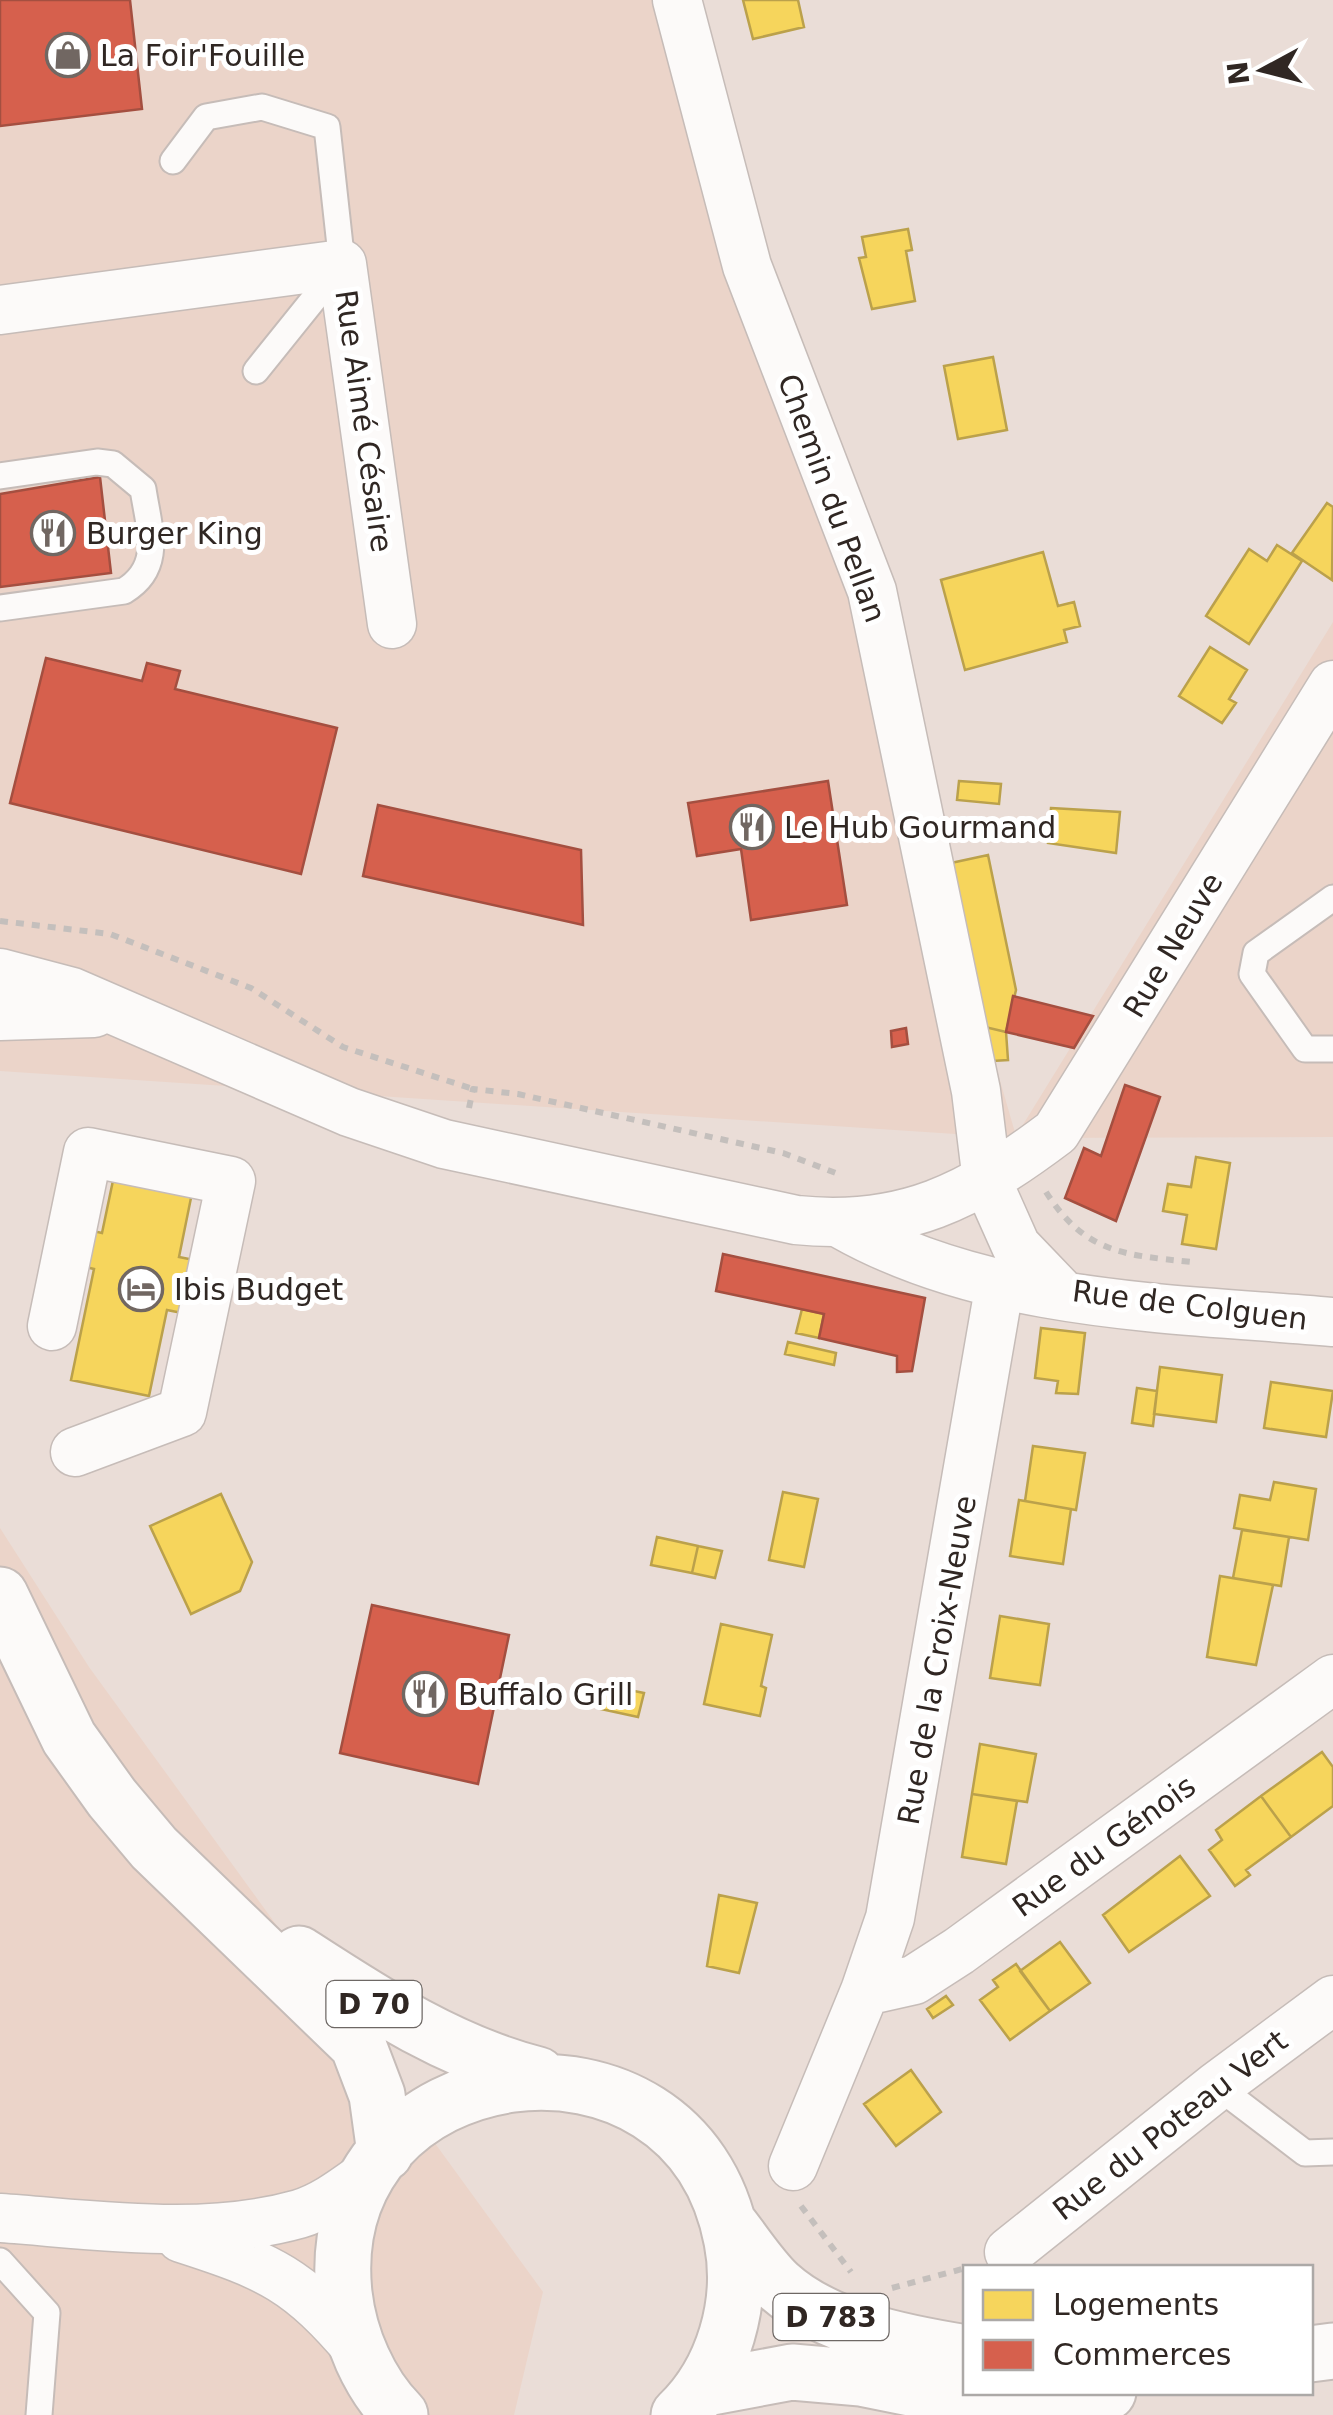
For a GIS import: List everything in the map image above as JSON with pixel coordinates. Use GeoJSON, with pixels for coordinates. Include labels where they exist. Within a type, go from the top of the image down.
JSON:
{"type":"FeatureCollection","features":[{"type":"Feature","properties":{"kind":"main road","name":"D 70"},"geometry":{"type":"LineString","coordinates":[[0,1596],[69,1738],[154,1848],[358,2045],[377,2096],[378,2162]]}},
{"type":"Feature","properties":{"kind":"main road","name":"D 70"},"geometry":{"type":"LineString","coordinates":[[207,1898],[379,2007],[452,2046],[488,2062],[556,2080]]}},
{"type":"Feature","properties":{"kind":"main road"},"geometry":{"type":"LineString","coordinates":[[394,2411],[360,2352],[345,2303],[342,2267],[355,2204],[378,2162],[423,2116],[453,2099],[516,2080],[556,2080],[608,2091],[670,2128],[707,2175],[729,2224],[735,2294],[729,2330],[688,2406]]}},
{"type":"Feature","properties":{"kind":"main road","name":"D 783"},"geometry":{"type":"LineString","coordinates":[[729,2224],[778,2285],[823,2314],[928,2346],[963,2352]]}},
{"type":"Feature","properties":{"kind":"main road","name":"D 783"},"geometry":{"type":"LineString","coordinates":[[688,2406],[792,2372],[963,2395]]}},
{"type":"Feature","properties":{"kind":"main road","name":"D 783"},"geometry":{"type":"LineString","coordinates":[[966,2395],[1017,2399],[1069,2395]]}},
{"type":"Feature","properties":{"kind":"street","name":"Chemin du Pellan"},"geometry":{"type":"LineString","coordinates":[[678,0],[747,266],[872,592],[976,1091],[1004,1170]]}},
{"type":"Feature","properties":{"kind":"street","name":"Rue Aimé Césaire"},"geometry":{"type":"LineString","coordinates":[[0,310],[342,264],[392,624]]}},
{"type":"Feature","properties":{"kind":"street","name":"Rue Neuve"},"geometry":{"type":"LineString","coordinates":[[1004,1170],[1056,1132],[1333,685]]}},
{"type":"Feature","properties":{"kind":"street"},"geometry":{"type":"LineString","coordinates":[[0,973],[44,982],[349,1112],[461,1147],[735,1209],[843,1225],[912,1214],[943,1204],[1004,1170]]}},
{"type":"Feature","properties":{"kind":"street"},"geometry":{"type":"LineString","coordinates":[[0,1016],[66,1011],[118,1015]]}},
{"type":"Feature","properties":{"kind":"street"},"geometry":{"type":"LineString","coordinates":[[52,1326],[88,1152],[230,1182],[182,1412],[74,1452]]}},
{"type":"Feature","properties":{"kind":"street","name":"Rue de Colguen"},"geometry":{"type":"LineString","coordinates":[[1004,1170],[1016,1246],[1062,1294],[1333,1322]]}},
{"type":"Feature","properties":{"kind":"street"},"geometry":{"type":"LineString","coordinates":[[943,1204],[972,1254],[1000,1283]]}},
{"type":"Feature","properties":{"kind":"street"},"geometry":{"type":"LineString","coordinates":[[843,1225],[888,1251],[1000,1283],[1062,1294]]}},
{"type":"Feature","properties":{"kind":"street","name":"Rue de la Croix-Neuve"},"geometry":{"type":"LineString","coordinates":[[793,2166],[865,1991],[901,1871],[1000,1283]]}},
{"type":"Feature","properties":{"kind":"street","name":"Rue du Génois"},"geometry":{"type":"LineString","coordinates":[[865,1991],[914,1980],[959,1952],[1333,1679]]}},
{"type":"Feature","properties":{"kind":"street","name":"Rue du Poteau Vert"},"geometry":{"type":"LineString","coordinates":[[1009,2252],[1217,2086],[1333,2000]]}},
{"type":"Feature","properties":{"kind":"street"},"geometry":{"type":"LineString","coordinates":[[0,2218],[159,2230],[302,2214],[378,2162]]}},
{"type":"Feature","properties":{"kind":"street"},"geometry":{"type":"LineString","coordinates":[[159,2230],[258,2262],[295,2284],[318,2303],[360,2352]]}},
{"type":"Feature","properties":{"kind":"lane"},"geometry":{"type":"LineString","coordinates":[[174,161],[206,117],[262,107],[327,127],[342,264],[256,371]]}},
{"type":"Feature","properties":{"kind":"lane"},"geometry":{"type":"LineString","coordinates":[[0,476],[97,462],[113,464],[143,489],[152,563],[141,581],[124,591],[0,608]]}},
{"type":"Feature","properties":{"kind":"lane"},"geometry":{"type":"LineString","coordinates":[[1333,898],[1256,952],[1252,974],[1306,1050],[1333,1048]]}},
{"type":"Feature","properties":{"kind":"lane"},"geometry":{"type":"LineString","coordinates":[[1217,2086],[1305,2152],[1333,2152]]}},
{"type":"Feature","properties":{"kind":"lane"},"geometry":{"type":"LineString","coordinates":[[0,2261],[48,2312],[39,2415]]}},
{"type":"Feature","properties":{"kind":"path"},"geometry":{"type":"LineString","coordinates":[[0,921],[110,934],[250,988],[343,1047],[473,1090],[518,1094],[783,1153],[851,1179]]}},
{"type":"Feature","properties":{"kind":"path"},"geometry":{"type":"LineString","coordinates":[[461,1147],[473,1090]]}},
{"type":"Feature","properties":{"kind":"path","name":"Rue de Colguen"},"geometry":{"type":"LineString","coordinates":[[1004,1170],[1094,1245],[1204,1263]]}},
{"type":"Feature","properties":{"kind":"path"},"geometry":{"type":"LineString","coordinates":[[793,2166],[799,2204],[856,2279]]}},
{"type":"Feature","properties":{"kind":"path"},"geometry":{"type":"LineString","coordinates":[[887,2290],[963,2269]]}},
{"type":"Feature","properties":{"kind":"shaded area"},"geometry":{"type":"Polygon","coordinates":[[[0,0],[688,0],[1016,1136],[1333,622],[1333,1137],[1016,1138],[0,1071],[0,0]]]}},
{"type":"Feature","properties":{"kind":"shaded area"},"geometry":{"type":"Polygon","coordinates":[[[0,1528],[89,1667],[543,2292],[514,2415],[0,2415],[0,1528]]]}},
{"type":"Feature","properties":{"kind":"building: Logements"},"geometry":{"type":"Polygon","coordinates":[[[743,0],[798,0],[804,27],[753,39],[743,0]]]}},
{"type":"Feature","properties":{"kind":"building: Logements"},"geometry":{"type":"Polygon","coordinates":[[[908,229],[912,250],[906,251],[915,301],[872,309],[859,258],[866,257],[862,237],[908,229]]]}},
{"type":"Feature","properties":{"kind":"building: Logements"},"geometry":{"type":"Polygon","coordinates":[[[993,357],[1007,430],[958,439],[944,366],[993,357]]]}},
{"type":"Feature","properties":{"kind":"building: Logements"},"geometry":{"type":"Polygon","coordinates":[[[1327,503],[1333,507],[1332,580],[1292,553],[1327,503]]]}},
{"type":"Feature","properties":{"kind":"building: Logements"},"geometry":{"type":"Polygon","coordinates":[[[1277,545],[1302,561],[1249,644],[1206,616],[1249,549],[1267,561],[1277,545]]]}},
{"type":"Feature","properties":{"kind":"building: Logements"},"geometry":{"type":"Polygon","coordinates":[[[1043,552],[1058,606],[1074,602],[1080,626],[1064,630],[1067,642],[965,670],[941,580],[1043,552]]]}},
{"type":"Feature","properties":{"kind":"building: Logements"},"geometry":{"type":"Polygon","coordinates":[[[1210,647],[1247,670],[1229,699],[1236,703],[1222,723],[1179,696],[1210,647]]]}},
{"type":"Feature","properties":{"kind":"building: Logements"},"geometry":{"type":"Polygon","coordinates":[[[959,781],[1001,784],[999,804],[957,800],[959,781]]]}},
{"type":"Feature","properties":{"kind":"building: Logements"},"geometry":{"type":"Polygon","coordinates":[[[1051,808],[1120,812],[1116,853],[1048,843],[1051,808]]]}},
{"type":"Feature","properties":{"kind":"building: Logements"},"geometry":{"type":"Polygon","coordinates":[[[988,855],[1016,990],[1006,1032],[985,1027],[951,863],[988,855]]]}},
{"type":"Feature","properties":{"kind":"building: Logements"},"geometry":{"type":"Polygon","coordinates":[[[985,1027],[1006,1032],[1008,1060],[992,1061],[985,1027]]]}},
{"type":"Feature","properties":{"kind":"building: Logements"},"geometry":{"type":"Polygon","coordinates":[[[1196,1157],[1230,1163],[1216,1249],[1182,1244],[1187,1215],[1163,1211],[1168,1184],[1191,1187],[1196,1157]]]}},
{"type":"Feature","properties":{"kind":"building: Logements","name":"Ibis Budget"},"geometry":{"type":"Polygon","coordinates":[[[115,1171],[193,1188],[179,1257],[199,1261],[187,1314],[167,1310],[149,1396],[71,1380],[94,1269],[77,1265],[84,1229],[102,1233],[115,1171]]]}},
{"type":"Feature","properties":{"kind":"building: Logements"},"geometry":{"type":"Polygon","coordinates":[[[802,1309],[824,1314],[819,1338],[796,1333],[802,1309]]]}},
{"type":"Feature","properties":{"kind":"building: Logements"},"geometry":{"type":"Polygon","coordinates":[[[1041,1328],[1085,1333],[1078,1394],[1056,1393],[1058,1381],[1035,1378],[1041,1328]]]}},
{"type":"Feature","properties":{"kind":"building: Logements"},"geometry":{"type":"Polygon","coordinates":[[[788,1342],[836,1353],[834,1365],[785,1354],[788,1342]]]}},
{"type":"Feature","properties":{"kind":"building: Logements"},"geometry":{"type":"Polygon","coordinates":[[[1160,1367],[1222,1375],[1216,1422],[1154,1414],[1160,1367]]]}},
{"type":"Feature","properties":{"kind":"building: Logements"},"geometry":{"type":"Polygon","coordinates":[[[1271,1382],[1333,1391],[1326,1437],[1264,1428],[1271,1382]]]}},
{"type":"Feature","properties":{"kind":"building: Logements"},"geometry":{"type":"Polygon","coordinates":[[[1137,1388],[1157,1391],[1153,1426],[1132,1423],[1137,1388]]]}},
{"type":"Feature","properties":{"kind":"building: Logements"},"geometry":{"type":"Polygon","coordinates":[[[1033,1446],[1085,1453],[1076,1510],[1025,1501],[1033,1446]]]}},
{"type":"Feature","properties":{"kind":"building: Logements"},"geometry":{"type":"Polygon","coordinates":[[[1274,1482],[1316,1489],[1308,1540],[1234,1528],[1240,1495],[1270,1500],[1274,1482]]]}},
{"type":"Feature","properties":{"kind":"building: Logements"},"geometry":{"type":"Polygon","coordinates":[[[783,1492],[818,1499],[804,1567],[769,1560],[783,1492]]]}},
{"type":"Feature","properties":{"kind":"building: Logements"},"geometry":{"type":"Polygon","coordinates":[[[221,1494],[252,1562],[240,1591],[191,1614],[150,1526],[221,1494]]]}},
{"type":"Feature","properties":{"kind":"building: Logements"},"geometry":{"type":"Polygon","coordinates":[[[1019,1500],[1071,1509],[1063,1564],[1010,1556],[1019,1500]]]}},
{"type":"Feature","properties":{"kind":"building: Logements"},"geometry":{"type":"Polygon","coordinates":[[[1242,1530],[1289,1537],[1281,1586],[1233,1578],[1242,1530]]]}},
{"type":"Feature","properties":{"kind":"building: Logements"},"geometry":{"type":"Polygon","coordinates":[[[657,1537],[698,1546],[692,1573],[651,1565],[657,1537]]]}},
{"type":"Feature","properties":{"kind":"building: Logements"},"geometry":{"type":"Polygon","coordinates":[[[698,1546],[722,1551],[715,1578],[692,1573],[698,1546]]]}},
{"type":"Feature","properties":{"kind":"building: Logements"},"geometry":{"type":"Polygon","coordinates":[[[1220,1576],[1273,1585],[1256,1665],[1207,1657],[1220,1576]]]}},
{"type":"Feature","properties":{"kind":"building: Logements"},"geometry":{"type":"Polygon","coordinates":[[[1000,1616],[1049,1624],[1040,1685],[990,1678],[1000,1616]]]}},
{"type":"Feature","properties":{"kind":"building: Logements"},"geometry":{"type":"Polygon","coordinates":[[[721,1624],[772,1635],[761,1686],[766,1688],[760,1716],[704,1704],[721,1624]]]}},
{"type":"Feature","properties":{"kind":"building: Logements"},"geometry":{"type":"Polygon","coordinates":[[[605,1685],[644,1693],[638,1717],[601,1709],[605,1685]]]}},
{"type":"Feature","properties":{"kind":"building: Logements"},"geometry":{"type":"Polygon","coordinates":[[[980,1744],[1036,1754],[1027,1802],[972,1794],[980,1744]]]}},
{"type":"Feature","properties":{"kind":"building: Logements"},"geometry":{"type":"Polygon","coordinates":[[[1322,1752],[1333,1767],[1333,1806],[1291,1837],[1261,1796],[1322,1752]]]}},
{"type":"Feature","properties":{"kind":"building: Logements"},"geometry":{"type":"Polygon","coordinates":[[[972,1794],[1017,1801],[1006,1864],[962,1857],[972,1794]]]}},
{"type":"Feature","properties":{"kind":"building: Logements"},"geometry":{"type":"Polygon","coordinates":[[[1261,1796],[1291,1837],[1246,1870],[1250,1875],[1235,1886],[1209,1850],[1222,1840],[1216,1830],[1261,1796]]]}},
{"type":"Feature","properties":{"kind":"building: Logements"},"geometry":{"type":"Polygon","coordinates":[[[1180,1856],[1210,1896],[1129,1952],[1103,1915],[1180,1856]]]}},
{"type":"Feature","properties":{"kind":"building: Logements"},"geometry":{"type":"Polygon","coordinates":[[[719,1895],[757,1903],[739,1973],[707,1966],[719,1895]]]}},
{"type":"Feature","properties":{"kind":"building: Logements"},"geometry":{"type":"Polygon","coordinates":[[[1060,1942],[1090,1983],[1050,2011],[1020,1971],[1060,1942]]]}},
{"type":"Feature","properties":{"kind":"building: Logements"},"geometry":{"type":"Polygon","coordinates":[[[1016,1964],[1050,2011],[1010,2040],[980,2000],[998,1987],[993,1980],[1016,1964]]]}},
{"type":"Feature","properties":{"kind":"building: Logements"},"geometry":{"type":"Polygon","coordinates":[[[946,1996],[953,2005],[933,2018],[927,2009],[946,1996]]]}},
{"type":"Feature","properties":{"kind":"building: Logements"},"geometry":{"type":"Polygon","coordinates":[[[911,2070],[941,2112],[896,2146],[864,2104],[911,2070]]]}},
{"type":"Feature","properties":{"kind":"building: Commerces","name":"La Foir'Fouille"},"geometry":{"type":"Polygon","coordinates":[[[0,0],[130,0],[142,109],[0,126],[0,0]]]}},
{"type":"Feature","properties":{"kind":"building: Commerces","name":"Burger King"},"geometry":{"type":"Polygon","coordinates":[[[100,477],[111,573],[0,587],[0,494],[100,477]]]}},
{"type":"Feature","properties":{"kind":"building: Commerces"},"geometry":{"type":"Polygon","coordinates":[[[46,658],[142,681],[147,663],[180,671],[175,689],[337,728],[301,874],[10,803],[46,658]]]}},
{"type":"Feature","properties":{"kind":"building: Commerces"},"geometry":{"type":"Polygon","coordinates":[[[828,781],[847,905],[751,920],[741,849],[697,856],[688,803],[828,781]]]}},
{"type":"Feature","properties":{"kind":"building: Commerces"},"geometry":{"type":"Polygon","coordinates":[[[378,805],[581,850],[583,925],[363,876],[378,805]]]}},
{"type":"Feature","properties":{"kind":"building: Commerces"},"geometry":{"type":"Polygon","coordinates":[[[1013,996],[1093,1016],[1074,1048],[1006,1032],[1013,996]]]}},
{"type":"Feature","properties":{"kind":"building: Commerces"},"geometry":{"type":"Polygon","coordinates":[[[906,1028],[908,1044],[892,1047],[891,1031],[906,1028]]]}},
{"type":"Feature","properties":{"kind":"building: Commerces"},"geometry":{"type":"Polygon","coordinates":[[[1125,1085],[1160,1097],[1116,1221],[1065,1198],[1084,1148],[1101,1156],[1125,1085]]]}},
{"type":"Feature","properties":{"kind":"building: Commerces"},"geometry":{"type":"Polygon","coordinates":[[[723,1254],[925,1298],[912,1371],[897,1372],[897,1356],[819,1338],[824,1314],[716,1291],[723,1254]]]}},
{"type":"Feature","properties":{"kind":"building: Commerces","name":"Buffalo Grill"},"geometry":{"type":"Polygon","coordinates":[[[372,1605],[509,1635],[478,1784],[340,1753],[372,1605]]]}},
{"type":"Feature","properties":{"kind":"place","name":"La Foir'Fouille"},"geometry":{"type":"Point","coordinates":[68,55]}},
{"type":"Feature","properties":{"kind":"place","name":"Burger King"},"geometry":{"type":"Point","coordinates":[53,533]}},
{"type":"Feature","properties":{"kind":"place","name":"Le Hub Gourmand"},"geometry":{"type":"Point","coordinates":[752,827]}},
{"type":"Feature","properties":{"kind":"place","name":"Ibis Budget"},"geometry":{"type":"Point","coordinates":[141,1289]}},
{"type":"Feature","properties":{"kind":"place","name":"Buffalo Grill"},"geometry":{"type":"Point","coordinates":[425,1694]}}]}
